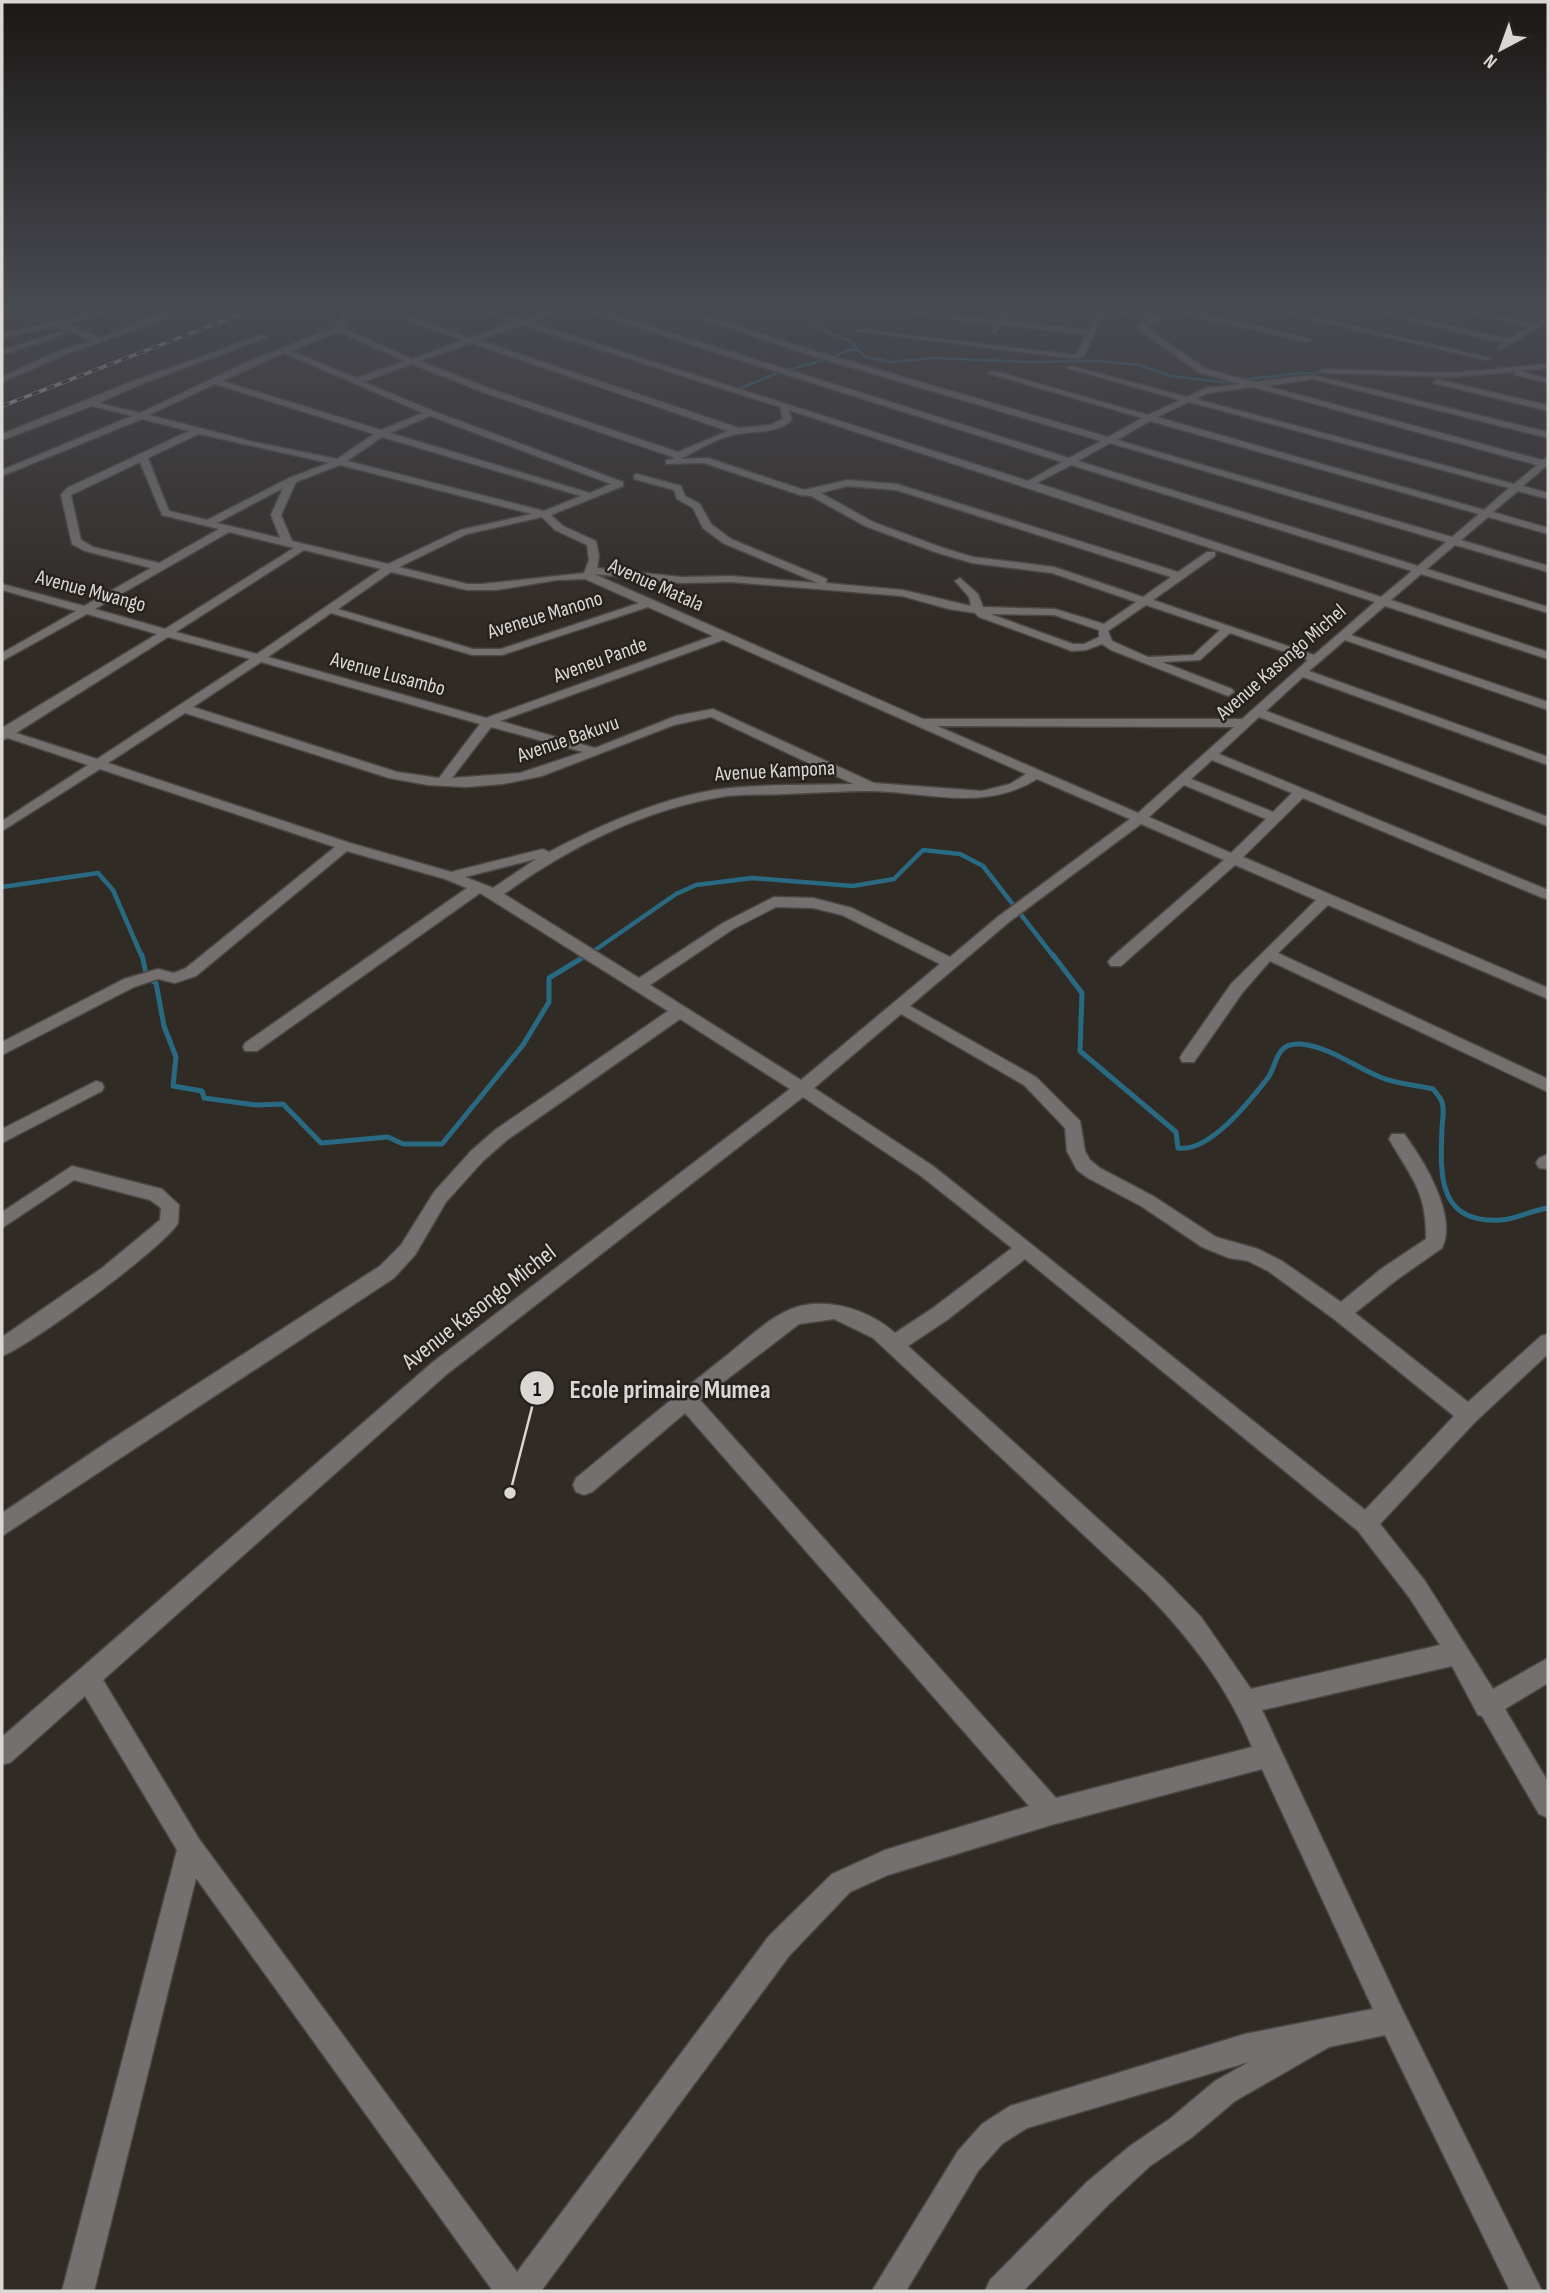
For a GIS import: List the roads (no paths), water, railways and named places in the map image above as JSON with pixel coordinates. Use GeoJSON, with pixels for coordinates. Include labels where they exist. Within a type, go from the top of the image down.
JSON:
{"type":"FeatureCollection","features":[{"type":"Feature","properties":{"kind":"street"},"geometry":{"type":"LineString","coordinates":[[2,437],[68,412]]}},
{"type":"Feature","properties":{"kind":"street"},"geometry":{"type":"LineString","coordinates":[[126,412],[197,431],[339,461],[544,514],[559,528],[592,543],[595,554],[589,573],[681,580],[731,579],[903,593],[948,606],[978,610],[1055,612],[1105,634],[1115,648],[1228,692]]}},
{"type":"Feature","properties":{"kind":"street"},"geometry":{"type":"LineString","coordinates":[[2,473],[149,412]]}},
{"type":"Feature","properties":{"kind":"street"},"geometry":{"type":"LineString","coordinates":[[313,412],[591,496]]}},
{"type":"Feature","properties":{"kind":"street"},"geometry":{"type":"LineString","coordinates":[[550,412],[680,456]]}},
{"type":"Feature","properties":{"kind":"street"},"geometry":{"type":"LineString","coordinates":[[683,412],[738,431]]}},
{"type":"Feature","properties":{"kind":"street"},"geometry":{"type":"LineString","coordinates":[[2,827],[258,659],[389,568],[464,532],[544,514],[591,496],[661,467],[727,435],[783,424],[788,420],[786,412]]}},
{"type":"Feature","properties":{"kind":"street"},"geometry":{"type":"LineString","coordinates":[[800,412],[1029,484],[1548,656]]}},
{"type":"Feature","properties":{"kind":"street"},"geometry":{"type":"LineString","coordinates":[[912,412],[1548,610]]}},
{"type":"Feature","properties":{"kind":"street"},"geometry":{"type":"LineString","coordinates":[[1018,412],[1548,569]]}},
{"type":"Feature","properties":{"kind":"street"},"geometry":{"type":"LineString","coordinates":[[1133,412],[1548,531]]}},
{"type":"Feature","properties":{"kind":"street"},"geometry":{"type":"LineString","coordinates":[[1029,484],[1162,412]]}},
{"type":"Feature","properties":{"kind":"street"},"geometry":{"type":"LineString","coordinates":[[1242,412],[1548,496]]}},
{"type":"Feature","properties":{"kind":"street"},"geometry":{"type":"LineString","coordinates":[[1352,412],[1547,463]]}},
{"type":"Feature","properties":{"kind":"street"},"geometry":{"type":"LineString","coordinates":[[1454,412],[1548,435]]}},
{"type":"Feature","properties":{"kind":"street"},"geometry":{"type":"LineString","coordinates":[[209,523],[292,480],[339,461],[380,433],[430,413],[620,484]]}},
{"type":"Feature","properties":{"kind":"street"},"geometry":{"type":"LineString","coordinates":[[712,422],[727,435]]}},
{"type":"Feature","properties":{"kind":"street"},"geometry":{"type":"LineString","coordinates":[[143,457],[197,431]]}},
{"type":"Feature","properties":{"kind":"street","name":"Avenue Matala"},"geometry":{"type":"LineString","coordinates":[[143,457],[165,513],[483,589],[589,573],[723,636],[1036,774],[1548,994]]}},
{"type":"Feature","properties":{"kind":"street","name":"Avenue Mwango"},"geometry":{"type":"LineString","coordinates":[[143,457],[70,490],[66,495],[76,542],[89,549],[160,567]]}},
{"type":"Feature","properties":{"kind":"street"},"geometry":{"type":"LineString","coordinates":[[661,467],[705,460],[803,493],[813,493],[835,484],[847,483],[897,486],[1179,576]]}},
{"type":"Feature","properties":{"kind":"street","name":"Avenue Kasongo Michel"},"geometry":{"type":"LineString","coordinates":[[2,1753],[440,1368],[804,1087],[1004,919],[1139,819],[1316,659],[1421,571],[1453,540],[1547,463]]}},
{"type":"Feature","properties":{"kind":"street"},"geometry":{"type":"LineString","coordinates":[[637,477],[678,488],[680,496],[697,506],[707,526],[727,541],[777,560],[838,589]]}},
{"type":"Feature","properties":{"kind":"street"},"geometry":{"type":"LineString","coordinates":[[288,542],[276,514],[292,480]]}},
{"type":"Feature","properties":{"kind":"street"},"geometry":{"type":"LineString","coordinates":[[813,493],[869,524],[939,550],[972,560],[1054,570],[1316,659]]}},
{"type":"Feature","properties":{"kind":"street"},"geometry":{"type":"LineString","coordinates":[[466,526],[505,502]]}},
{"type":"Feature","properties":{"kind":"street"},"geometry":{"type":"LineString","coordinates":[[4,655],[228,528]]}},
{"type":"Feature","properties":{"kind":"street"},"geometry":{"type":"LineString","coordinates":[[3,734],[304,546]]}},
{"type":"Feature","properties":{"kind":"street"},"geometry":{"type":"LineString","coordinates":[[960,581],[974,596],[978,610],[993,620],[1072,648],[1086,648],[1211,554]]}},
{"type":"Feature","properties":{"kind":"street","name":"Avenue Mwango"},"geometry":{"type":"LineString","coordinates":[[2,587],[169,632]]}},
{"type":"Feature","properties":{"kind":"street","name":"Aveneue Manono"},"geometry":{"type":"LineString","coordinates":[[331,610],[472,652],[487,654],[502,652],[650,603]]}},
{"type":"Feature","properties":{"kind":"street"},"geometry":{"type":"LineString","coordinates":[[1145,659],[1196,658],[1228,629]]}},
{"type":"Feature","properties":{"kind":"street","name":"Avenue Lusambo"},"geometry":{"type":"LineString","coordinates":[[169,632],[596,752]]}},
{"type":"Feature","properties":{"kind":"street","name":"Aveneu Pande"},"geometry":{"type":"LineString","coordinates":[[489,721],[723,636]]}},
{"type":"Feature","properties":{"kind":"street"},"geometry":{"type":"LineString","coordinates":[[1343,636],[1548,706]]}},
{"type":"Feature","properties":{"kind":"street"},"geometry":{"type":"LineString","coordinates":[[1303,673],[1548,761]]}},
{"type":"Feature","properties":{"kind":"street","name":"Avenue Bakuvu"},"geometry":{"type":"LineString","coordinates":[[183,708],[394,775],[442,782],[509,779],[535,774],[665,725],[701,713],[713,713],[871,787]]}},
{"type":"Feature","properties":{"kind":"street"},"geometry":{"type":"LineString","coordinates":[[1258,712],[1548,822]]}},
{"type":"Feature","properties":{"kind":"street"},"geometry":{"type":"LineString","coordinates":[[442,782],[489,721]]}},
{"type":"Feature","properties":{"kind":"street"},"geometry":{"type":"LineString","coordinates":[[918,722],[1245,723]]}},
{"type":"Feature","properties":{"kind":"street"},"geometry":{"type":"LineString","coordinates":[[3,734],[487,890],[804,1087],[927,1171],[1366,1524],[1388,1549],[1457,1653],[1548,1805]]}},
{"type":"Feature","properties":{"kind":"street"},"geometry":{"type":"LineString","coordinates":[[1211,755],[1548,895]]}},
{"type":"Feature","properties":{"kind":"street","name":"Avenue Kampona"},"geometry":{"type":"LineString","coordinates":[[251,1048],[487,890],[580,841],[641,815],[729,792],[871,787],[997,794],[1015,788],[1036,774]]}},
{"type":"Feature","properties":{"kind":"street"},"geometry":{"type":"LineString","coordinates":[[1181,780],[1273,817]]}},
{"type":"Feature","properties":{"kind":"street"},"geometry":{"type":"LineString","coordinates":[[1116,961],[1233,859],[1302,791]]}},
{"type":"Feature","properties":{"kind":"street"},"geometry":{"type":"LineString","coordinates":[[450,876],[506,864],[580,841]]}},
{"type":"Feature","properties":{"kind":"street"},"geometry":{"type":"LineString","coordinates":[[2,1049],[129,983],[158,974],[175,978],[191,972],[345,846]]}},
{"type":"Feature","properties":{"kind":"street"},"geometry":{"type":"LineString","coordinates":[[1188,1058],[1237,988],[1268,954],[1326,899]]}},
{"type":"Feature","properties":{"kind":"street"},"geometry":{"type":"LineString","coordinates":[[639,985],[728,926],[774,902],[813,903],[847,911],[950,963]]}},
{"type":"Feature","properties":{"kind":"street"},"geometry":{"type":"LineString","coordinates":[[1268,954],[1548,1086]]}},
{"type":"Feature","properties":{"kind":"street"},"geometry":{"type":"LineString","coordinates":[[898,1006],[1030,1081],[1074,1126],[1076,1151],[1083,1165],[1094,1173],[1146,1200],[1209,1242],[1229,1250],[1251,1254],[1275,1266],[1341,1313],[1468,1415]]}},
{"type":"Feature","properties":{"kind":"street"},"geometry":{"type":"LineString","coordinates":[[2,1526],[116,1448],[387,1272],[408,1250],[440,1197],[477,1156],[501,1135],[680,1011]]}},
{"type":"Feature","properties":{"kind":"street"},"geometry":{"type":"LineString","coordinates":[[2,1138],[96,1087]]}},
{"type":"Feature","properties":{"kind":"street"},"geometry":{"type":"LineString","coordinates":[[1341,1313],[1434,1243],[1434,1203],[1408,1152],[1398,1139]]}},
{"type":"Feature","properties":{"kind":"street"},"geometry":{"type":"LineString","coordinates":[[2,1221],[72,1173],[156,1194],[170,1205],[169,1223],[150,1240],[85,1291],[2,1348]]}},
{"type":"Feature","properties":{"kind":"street"},"geometry":{"type":"LineString","coordinates":[[893,1345],[940,1314],[1025,1248]]}},
{"type":"Feature","properties":{"kind":"street"},"geometry":{"type":"LineString","coordinates":[[584,1485],[686,1399],[774,1329],[795,1317],[836,1311],[880,1332],[1156,1586],[1194,1625],[1216,1655],[1245,1702],[1392,2019],[1527,2291]]}},
{"type":"Feature","properties":{"kind":"street"},"geometry":{"type":"LineString","coordinates":[[1366,1524],[1468,1415],[1548,1342]]}},
{"type":"Feature","properties":{"kind":"street"},"geometry":{"type":"LineString","coordinates":[[686,1399],[1051,1812]]}},
{"type":"Feature","properties":{"kind":"street"},"geometry":{"type":"LineString","coordinates":[[1245,1702],[1457,1653]]}},
{"type":"Feature","properties":{"kind":"street"},"geometry":{"type":"LineString","coordinates":[[1487,1706],[1548,1670]]}},
{"type":"Feature","properties":{"kind":"street"},"geometry":{"type":"LineString","coordinates":[[89,1679],[190,1848],[512,2291]]}},
{"type":"Feature","properties":{"kind":"street"},"geometry":{"type":"LineString","coordinates":[[522,2291],[779,1946],[841,1883],[885,1863],[1051,1812],[1268,1755]]}},
{"type":"Feature","properties":{"kind":"street"},"geometry":{"type":"LineString","coordinates":[[78,2291],[190,1848]]}},
{"type":"Feature","properties":{"kind":"street"},"geometry":{"type":"LineString","coordinates":[[888,2291],[968,2161],[992,2133],[1020,2116],[1245,2048],[1392,2019]]}},
{"type":"Feature","properties":{"kind":"street"},"geometry":{"type":"LineString","coordinates":[[1001,2291],[1098,2193],[1140,2156],[1181,2128],[1225,2091],[1324,2034]]}},
{"type":"Feature","properties":{"kind":"waterway"},"geometry":{"type":"LineString","coordinates":[[585,957],[676,894],[696,885],[752,878],[853,886],[894,879],[923,850],[960,854],[983,866],[1054,957]]}},
{"type":"Feature","properties":{"kind":"waterway"},"geometry":{"type":"LineString","coordinates":[[2,887],[98,873],[113,890],[142,957]]}},
{"type":"Feature","properties":{"kind":"waterway"},"geometry":{"type":"LineString","coordinates":[[142,955],[147,978],[156,983],[164,1026],[176,1057],[173,1086],[202,1091],[204,1098],[256,1105],[283,1104],[321,1143],[388,1137],[403,1144],[442,1144],[523,1045],[549,1002],[549,978],[587,955]]}},
{"type":"Feature","properties":{"kind":"waterway"},"geometry":{"type":"LineString","coordinates":[[1053,955],[1082,993],[1080,1051],[1176,1132],[1178,1148],[1202,1143],[1227,1124],[1267,1079],[1281,1051],[1292,1044],[1301,1044],[1332,1053],[1386,1079],[1433,1089],[1441,1100],[1443,1109],[1443,1180],[1454,1205],[1465,1214],[1480,1219],[1501,1220],[1548,1208]]}},
{"type":"Feature","properties":{"kind":"place","name":"Ecole primaire Mumea"},"geometry":{"type":"Point","coordinates":[510,1493]}}]}
